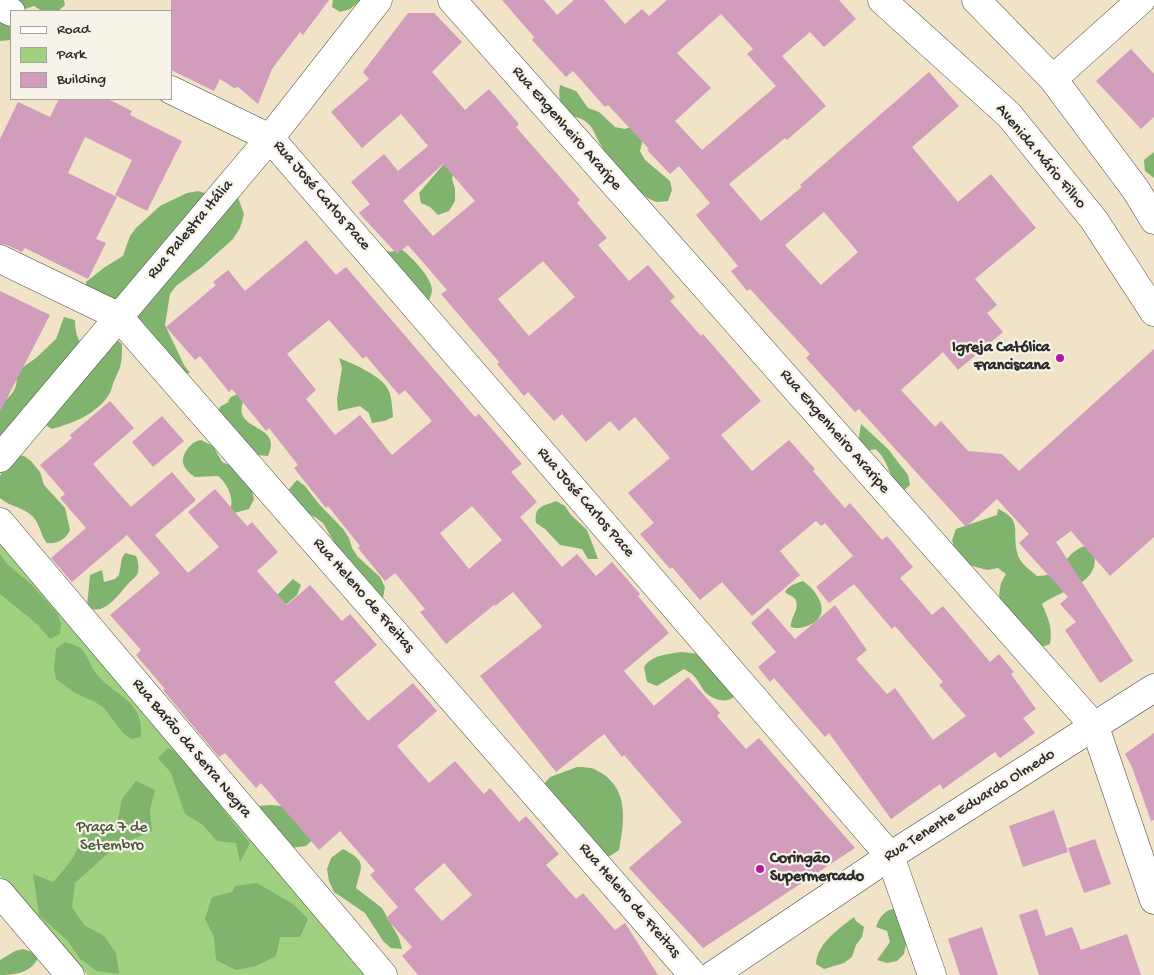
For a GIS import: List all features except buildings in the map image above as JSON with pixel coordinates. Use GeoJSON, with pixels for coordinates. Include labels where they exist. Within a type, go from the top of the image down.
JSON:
{"type":"FeatureCollection","features":[{"type":"Feature","properties":{"kind":"street","name":"Rua Palestra Itália"},"geometry":{"type":"LineString","coordinates":[[0,458],[270,138],[378,0]]}},
{"type":"Feature","properties":{"kind":"street","name":"Rua Engenheiro Araripe"},"geometry":{"type":"LineString","coordinates":[[452,0],[1095,727],[1154,900]]}},
{"type":"Feature","properties":{"kind":"street","name":"Avenida Mário Filho"},"geometry":{"type":"LineString","coordinates":[[882,0],[1009,115],[1094,220],[1154,312]]}},
{"type":"Feature","properties":{"kind":"street"},"geometry":{"type":"LineString","coordinates":[[976,0],[1053,79],[1136,190],[1154,220]]}},
{"type":"Feature","properties":{"kind":"street"},"geometry":{"type":"LineString","coordinates":[[1053,79],[1141,0]]}},
{"type":"Feature","properties":{"kind":"street","name":"Rua José Carlos Pace"},"geometry":{"type":"LineString","coordinates":[[172,90],[270,138],[890,856],[932,975]]}},
{"type":"Feature","properties":{"kind":"street","name":"Rua Heleno de Freitas"},"geometry":{"type":"LineString","coordinates":[[0,259],[118,316],[693,975]]}},
{"type":"Feature","properties":{"kind":"street","name":"Rua Barão da Serra Negra"},"geometry":{"type":"LineString","coordinates":[[0,522],[383,975]]}},
{"type":"Feature","properties":{"kind":"street","name":"Rua Tenente Eduardo Olmedo"},"geometry":{"type":"LineString","coordinates":[[712,975],[890,856],[1154,688]]}},
{"type":"Feature","properties":{"kind":"street"},"geometry":{"type":"LineString","coordinates":[[0,893],[70,975]]}},
{"type":"Feature","properties":{"kind":"green space"},"geometry":{"type":"Polygon","coordinates":[[[9,0],[64,0],[65,5],[59,10],[40,10],[34,6],[24,10],[10,10],[10,40],[0,41],[0,17],[9,0]]]}},
{"type":"Feature","properties":{"kind":"green space"},"geometry":{"type":"Polygon","coordinates":[[[333,0],[361,0],[350,9],[340,12],[332,7],[333,0]]]}},
{"type":"Feature","properties":{"kind":"green space"},"geometry":{"type":"Polygon","coordinates":[[[560,85],[576,91],[588,108],[599,112],[615,127],[625,129],[647,122],[640,151],[645,160],[670,181],[672,190],[668,201],[657,202],[650,199],[626,179],[606,153],[588,123],[567,115],[560,101],[560,85]]]}},
{"type":"Feature","properties":{"kind":"green space"},"geometry":{"type":"Polygon","coordinates":[[[1154,152],[1154,178],[1145,171],[1144,160],[1154,152]]]}},
{"type":"Feature","properties":{"kind":"green space"},"geometry":{"type":"Polygon","coordinates":[[[452,158],[455,201],[449,211],[438,215],[430,207],[421,203],[419,193],[442,166],[452,158]]]}},
{"type":"Feature","properties":{"kind":"green space"},"geometry":{"type":"Polygon","coordinates":[[[198,191],[208,194],[237,195],[244,214],[240,228],[233,239],[203,266],[176,286],[170,294],[165,325],[184,365],[190,373],[178,375],[86,292],[86,282],[123,256],[130,236],[160,206],[187,193],[198,191]]]}},
{"type":"Feature","properties":{"kind":"green space"},"geometry":{"type":"Polygon","coordinates":[[[401,249],[415,262],[429,280],[432,290],[428,302],[382,250],[391,252],[401,249]]]}},
{"type":"Feature","properties":{"kind":"green space"},"geometry":{"type":"Polygon","coordinates":[[[64,317],[75,320],[77,336],[85,350],[114,337],[122,344],[120,367],[109,394],[97,408],[68,424],[52,429],[42,423],[0,436],[0,406],[15,387],[16,372],[36,358],[56,339],[64,317]]]}},
{"type":"Feature","properties":{"kind":"green space"},"geometry":{"type":"Polygon","coordinates":[[[339,358],[371,373],[386,386],[391,397],[393,417],[372,423],[369,413],[360,406],[338,411],[337,399],[342,368],[339,358]]]}},
{"type":"Feature","properties":{"kind":"green space"},"geometry":{"type":"Polygon","coordinates":[[[237,394],[243,402],[242,412],[245,418],[269,438],[271,445],[268,456],[249,454],[217,415],[220,407],[237,394]]]}},
{"type":"Feature","properties":{"kind":"green space"},"geometry":{"type":"Polygon","coordinates":[[[861,424],[888,449],[908,475],[910,485],[903,491],[894,481],[880,454],[875,449],[864,452],[858,444],[861,424]]]}},
{"type":"Feature","properties":{"kind":"green space"},"geometry":{"type":"Polygon","coordinates":[[[201,440],[213,446],[222,462],[232,466],[250,481],[254,499],[249,509],[234,513],[230,510],[231,496],[218,476],[195,477],[184,466],[183,459],[186,450],[195,442],[201,440]]]}},
{"type":"Feature","properties":{"kind":"green space"},"geometry":{"type":"Polygon","coordinates":[[[14,455],[24,456],[31,461],[40,472],[44,485],[65,508],[70,530],[61,540],[55,543],[47,543],[36,521],[30,514],[0,498],[0,476],[2,472],[0,473],[0,467],[14,455]]]}},
{"type":"Feature","properties":{"kind":"green space"},"geometry":{"type":"Polygon","coordinates":[[[297,480],[305,486],[343,529],[358,557],[380,577],[385,587],[383,598],[378,601],[336,557],[334,542],[323,523],[315,517],[292,510],[285,494],[297,480]]]}},
{"type":"Feature","properties":{"kind":"green space"},"geometry":{"type":"Polygon","coordinates":[[[556,501],[565,506],[571,515],[587,530],[598,559],[588,559],[582,549],[560,545],[545,529],[536,523],[536,513],[538,510],[556,501]]]}},
{"type":"Feature","properties":{"kind":"green space"},"geometry":{"type":"Polygon","coordinates":[[[998,509],[1011,517],[1014,522],[1018,556],[1025,566],[1037,576],[1052,573],[1074,552],[1083,547],[1092,546],[1095,559],[1093,569],[1088,577],[1071,589],[1042,604],[1049,623],[1051,638],[1050,644],[1039,648],[1008,625],[999,595],[1001,583],[1006,574],[998,568],[988,570],[968,565],[955,550],[952,540],[956,529],[997,515],[998,509]]]}},
{"type":"Feature","properties":{"kind":"green space","name":"Praça 7 de Setembro"},"geometry":{"type":"Polygon","coordinates":[[[0,531],[366,975],[88,975],[0,876],[0,531]]]}},
{"type":"Feature","properties":{"kind":"green space"},"geometry":{"type":"Polygon","coordinates":[[[125,553],[136,556],[138,572],[136,575],[110,604],[99,609],[87,606],[90,575],[102,570],[104,582],[115,579],[119,575],[122,558],[125,553]]]}},
{"type":"Feature","properties":{"kind":"green space"},"geometry":{"type":"Polygon","coordinates":[[[0,554],[7,564],[32,585],[57,613],[61,623],[60,634],[50,639],[37,624],[0,594],[0,554]]]}},
{"type":"Feature","properties":{"kind":"green space"},"geometry":{"type":"Polygon","coordinates":[[[293,579],[301,585],[297,595],[280,610],[277,595],[293,579]]]}},
{"type":"Feature","properties":{"kind":"green space"},"geometry":{"type":"Polygon","coordinates":[[[803,581],[819,598],[822,611],[820,617],[815,622],[807,626],[793,628],[791,624],[797,602],[785,592],[790,586],[803,581]]]}},
{"type":"Feature","properties":{"kind":"green space"},"geometry":{"type":"Polygon","coordinates":[[[65,642],[81,649],[99,677],[134,708],[141,725],[141,737],[131,739],[123,733],[104,708],[75,693],[56,679],[54,668],[56,649],[65,642]]]}},
{"type":"Feature","properties":{"kind":"green space"},"geometry":{"type":"Polygon","coordinates":[[[681,652],[701,654],[735,696],[728,700],[713,698],[704,691],[693,675],[684,669],[657,686],[647,682],[644,667],[647,663],[661,656],[681,652]]]}},
{"type":"Feature","properties":{"kind":"green space"},"geometry":{"type":"Polygon","coordinates":[[[168,748],[188,758],[202,774],[223,810],[250,843],[240,862],[236,843],[217,841],[203,825],[185,814],[171,773],[158,758],[168,748]]]}},
{"type":"Feature","properties":{"kind":"green space"},"geometry":{"type":"Polygon","coordinates":[[[577,767],[592,768],[607,777],[619,794],[622,804],[623,827],[619,850],[610,856],[600,855],[543,785],[550,777],[577,767]]]}},
{"type":"Feature","properties":{"kind":"green space"},"geometry":{"type":"Polygon","coordinates":[[[136,781],[155,790],[150,810],[152,831],[115,847],[75,883],[72,907],[84,925],[104,936],[116,953],[119,974],[97,971],[80,959],[68,941],[39,915],[33,874],[53,882],[73,857],[84,828],[105,837],[118,819],[122,799],[136,781]]]}},
{"type":"Feature","properties":{"kind":"green space"},"geometry":{"type":"Polygon","coordinates":[[[258,806],[281,806],[313,839],[306,846],[284,849],[258,806]]]}},
{"type":"Feature","properties":{"kind":"green space"},"geometry":{"type":"Polygon","coordinates":[[[343,849],[356,857],[361,864],[356,888],[382,908],[399,938],[402,949],[391,948],[383,941],[365,913],[334,892],[329,881],[327,869],[331,858],[343,849]]]}},
{"type":"Feature","properties":{"kind":"green space"},"geometry":{"type":"Polygon","coordinates":[[[257,883],[293,904],[308,919],[300,937],[280,937],[276,956],[256,966],[236,970],[216,960],[214,937],[205,919],[212,897],[232,892],[235,886],[257,883]]]}},
{"type":"Feature","properties":{"kind":"green space"},"geometry":{"type":"Polygon","coordinates":[[[893,909],[904,913],[908,933],[904,954],[897,961],[887,963],[877,960],[890,942],[887,931],[876,927],[884,913],[893,909]]]}},
{"type":"Feature","properties":{"kind":"green space"},"geometry":{"type":"Polygon","coordinates":[[[854,917],[864,927],[862,937],[856,945],[852,957],[844,963],[824,969],[816,964],[820,949],[830,937],[854,917]]]}},
{"type":"Feature","properties":{"kind":"green space"},"geometry":{"type":"Polygon","coordinates":[[[23,949],[35,953],[38,958],[35,963],[22,972],[0,975],[0,960],[15,951],[23,949]]]}},
{"type":"Feature","properties":{"kind":"place","name":"Igreja Católica Franciscana"},"geometry":{"type":"Point","coordinates":[1060,358]}},
{"type":"Feature","properties":{"kind":"place","name":"Coringão Supermercado"},"geometry":{"type":"Point","coordinates":[760,869]}}]}
